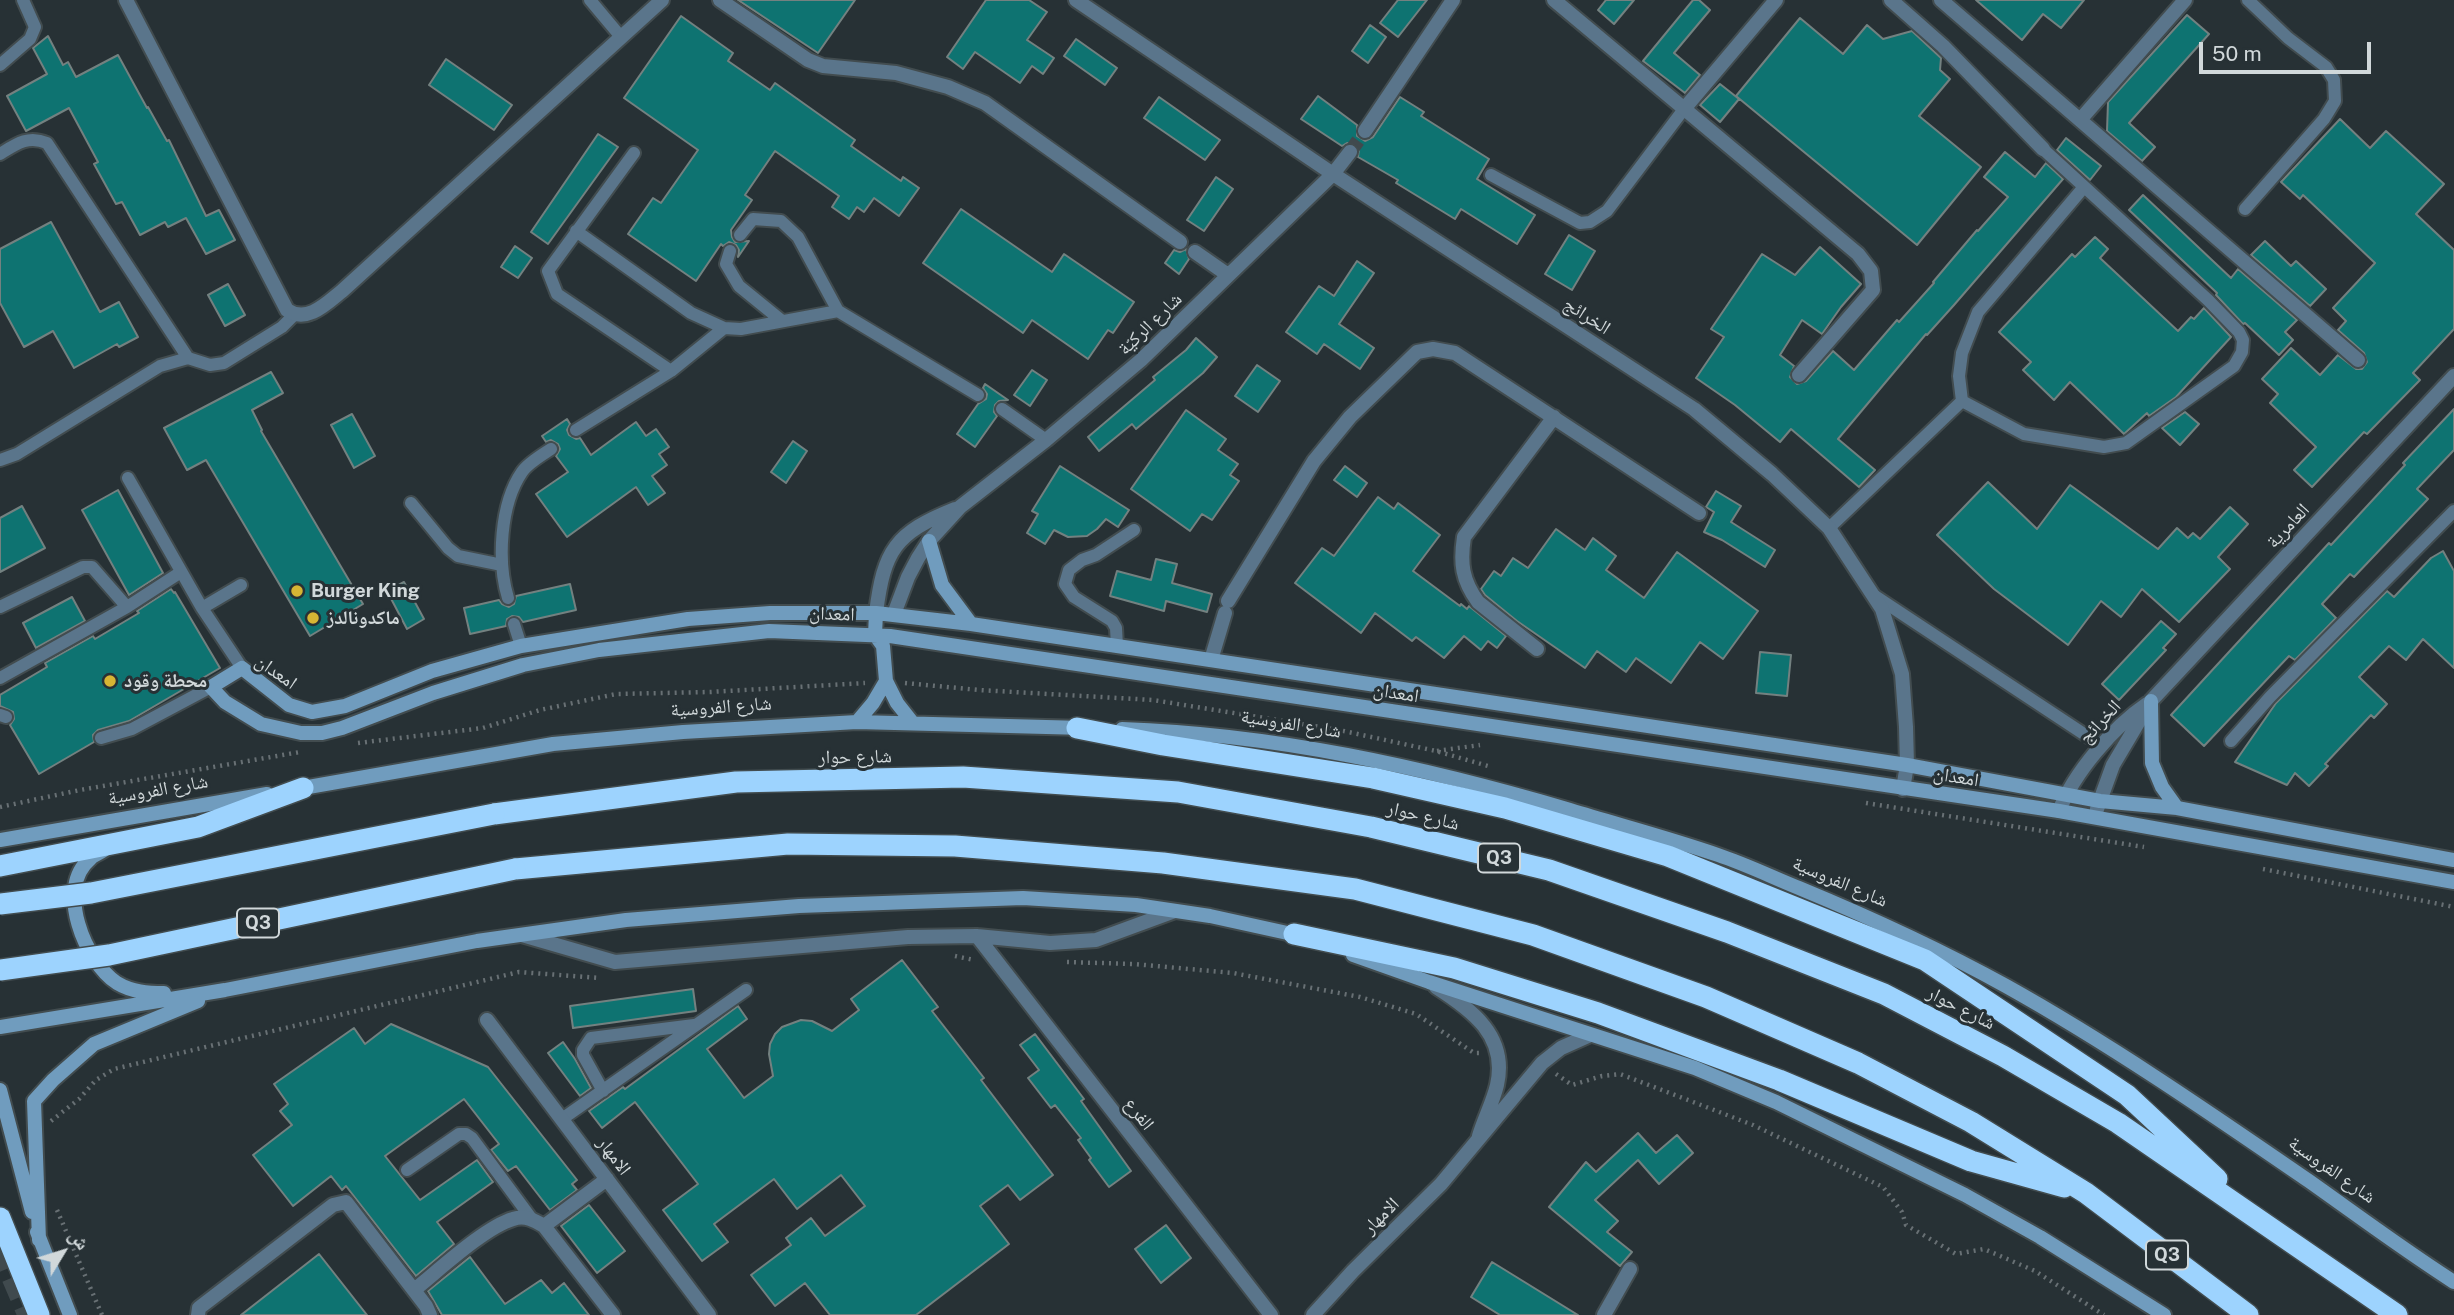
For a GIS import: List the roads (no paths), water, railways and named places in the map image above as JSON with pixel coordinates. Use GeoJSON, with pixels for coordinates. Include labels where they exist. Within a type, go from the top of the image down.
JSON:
{"type":"FeatureCollection","features":[{"type":"Feature","properties":{"kind":"highway"},"geometry":{"type":"LineString","coordinates":[[1077,728],[1177,748],[1373,778],[1505,808],[1668,856],[1925,960],[2127,1095],[2269,1229]]}},
{"type":"Feature","properties":{"kind":"highway","name":"شارع حوار"},"geometry":{"type":"LineString","coordinates":[[0,905],[91,892],[494,814],[736,782],[963,777],[1178,792],[1371,827],[1549,870],[1727,932],[1884,994],[2003,1056],[2118,1123],[2397,1315]]}},
{"type":"Feature","properties":{"kind":"highway"},"geometry":{"type":"LineString","coordinates":[[0,866],[198,827],[303,788]]}},
{"type":"Feature","properties":{"kind":"highway","name":"Q3"},"geometry":{"type":"LineString","coordinates":[[0,970],[109,955],[515,869],[788,845],[955,846],[1163,863],[1355,889],[1533,936],[1706,996],[1858,1063],[1971,1122],[2086,1193],[2248,1315]]}},
{"type":"Feature","properties":{"kind":"highway"},"geometry":{"type":"LineString","coordinates":[[1294,934],[1454,968],[1598,1013],[1779,1080],[1970,1161],[2086,1193]]}},
{"type":"Feature","properties":{"kind":"highway"},"geometry":{"type":"LineString","coordinates":[[0,1218],[39,1315]]}},
{"type":"Feature","properties":{"kind":"main road"},"geometry":{"type":"LineString","coordinates":[[929,541],[942,584],[971,624]]}},
{"type":"Feature","properties":{"kind":"main road","name":"امعدان"},"geometry":{"type":"LineString","coordinates":[[2454,860],[2178,808],[2100,801],[1907,765],[894,614],[770,613],[688,619],[521,646],[432,671],[345,706],[312,712],[289,705],[242,668],[211,687],[234,708],[261,724],[301,733],[322,733],[342,729],[433,693],[523,665],[599,650],[769,631],[883,639],[2059,811],[2454,882]]}},
{"type":"Feature","properties":{"kind":"main road","name":"شارع الركيّة"},"geometry":{"type":"LineString","coordinates":[[876,613],[883,639],[886,681],[897,703],[912,722]]}},
{"type":"Feature","properties":{"kind":"main road","name":"شارع الركيّة"},"geometry":{"type":"LineString","coordinates":[[883,639],[894,614]]}},
{"type":"Feature","properties":{"kind":"main road"},"geometry":{"type":"LineString","coordinates":[[857,722],[886,681]]}},
{"type":"Feature","properties":{"kind":"main road"},"geometry":{"type":"LineString","coordinates":[[2151,701],[2152,763],[2162,787],[2178,808]]}},
{"type":"Feature","properties":{"kind":"main road","name":"شارع الفروسية"},"geometry":{"type":"LineString","coordinates":[[2,839],[553,744],[683,732],[857,722],[1178,732],[1257,741],[1395,764],[1501,790],[1721,856],[1935,949],[2007,986],[2207,1112],[2454,1282]]}},
{"type":"Feature","properties":{"kind":"main road"},"geometry":{"type":"LineString","coordinates":[[120,842],[89,859],[82,870],[74,894],[78,925],[92,957],[117,982],[144,993],[225,990]]}},
{"type":"Feature","properties":{"kind":"main road"},"geometry":{"type":"LineString","coordinates":[[0,1027],[225,990],[477,941],[626,920],[826,905],[1023,898],[1136,905],[1294,934],[1429,982],[1695,1068],[1776,1102],[1893,1158],[2040,1237],[2164,1315]]}},
{"type":"Feature","properties":{"kind":"main road"},"geometry":{"type":"LineString","coordinates":[[39,1240],[34,1101],[53,1080],[94,1044],[225,990]]}},
{"type":"Feature","properties":{"kind":"main road"},"geometry":{"type":"LineString","coordinates":[[0,1090],[39,1240],[70,1315]]}},
{"type":"Feature","properties":{"kind":"street"},"geometry":{"type":"LineString","coordinates":[[126,0],[287,310],[294,315],[306,315],[318,310],[342,291],[663,0]]}},
{"type":"Feature","properties":{"kind":"street"},"geometry":{"type":"LineString","coordinates":[[720,0],[808,60],[823,66],[896,73],[948,87],[985,103],[1180,242]]}},
{"type":"Feature","properties":{"kind":"street","name":"الخرائج"},"geometry":{"type":"LineString","coordinates":[[1076,0],[1334,174],[1694,409],[1772,474],[1829,528],[1882,609],[1902,674],[1907,765],[1903,789]]}},
{"type":"Feature","properties":{"kind":"street"},"geometry":{"type":"LineString","coordinates":[[1365,131],[1453,0]]}},
{"type":"Feature","properties":{"kind":"street"},"geometry":{"type":"LineString","coordinates":[[1554,0],[1858,254],[1871,271],[1873,290],[1798,375]]}},
{"type":"Feature","properties":{"kind":"street"},"geometry":{"type":"LineString","coordinates":[[1684,109],[1776,0]]}},
{"type":"Feature","properties":{"kind":"street"},"geometry":{"type":"LineString","coordinates":[[1891,0],[1943,46],[2043,149]]}},
{"type":"Feature","properties":{"kind":"street"},"geometry":{"type":"LineString","coordinates":[[1941,0],[2358,360]]}},
{"type":"Feature","properties":{"kind":"street"},"geometry":{"type":"LineString","coordinates":[[2080,120],[2185,0]]}},
{"type":"Feature","properties":{"kind":"street","name":"شارع الركيّة"},"geometry":{"type":"LineString","coordinates":[[894,614],[908,577],[929,541],[960,507],[1046,440],[1141,360],[1334,174],[1350,152]]}},
{"type":"Feature","properties":{"kind":"street"},"geometry":{"type":"LineString","coordinates":[[1195,252],[1228,275]]}},
{"type":"Feature","properties":{"kind":"street"},"geometry":{"type":"LineString","coordinates":[[1211,660],[1227,607],[1314,461],[1350,417],[1417,352],[1433,349],[1455,354],[1699,513]]}},
{"type":"Feature","properties":{"kind":"street","name":"العامرية"},"geometry":{"type":"LineString","coordinates":[[2151,701],[2454,376]]}},
{"type":"Feature","properties":{"kind":"street"},"geometry":{"type":"LineString","coordinates":[[1537,649],[1478,602],[1472,594],[1461,565],[1461,552],[1464,537],[1555,417]]}},
{"type":"Feature","properties":{"kind":"street","name":"شارع الركيّة"},"geometry":{"type":"LineString","coordinates":[[876,613],[886,562],[900,541],[932,518],[960,507]]}},
{"type":"Feature","properties":{"kind":"street","name":"الخرائج"},"geometry":{"type":"LineString","coordinates":[[2059,811],[2065,795],[2102,746],[2130,716],[2151,701]]}},
{"type":"Feature","properties":{"kind":"street","name":"الخرائج"},"geometry":{"type":"LineString","coordinates":[[2095,817],[2113,765],[2151,701]]}},
{"type":"Feature","properties":{"kind":"street"},"geometry":{"type":"LineString","coordinates":[[522,935],[615,962],[908,937],[977,936],[1050,943],[1096,940],[1175,911]]}},
{"type":"Feature","properties":{"kind":"street","name":"الفرع"},"geometry":{"type":"LineString","coordinates":[[977,936],[1271,1315]]}},
{"type":"Feature","properties":{"kind":"street","name":"الامهار"},"geometry":{"type":"LineString","coordinates":[[1429,982],[1467,1007],[1488,1031],[1497,1052],[1497,1085],[1476,1144]]}},
{"type":"Feature","properties":{"kind":"street","name":"الامهار"},"geometry":{"type":"LineString","coordinates":[[487,1020],[709,1315]]}},
{"type":"Feature","properties":{"kind":"street","name":"الامهار"},"geometry":{"type":"LineString","coordinates":[[1313,1315],[1353,1271],[1441,1184],[1542,1063],[1561,1048],[1590,1035]]}},
{"type":"Feature","properties":{"kind":"street"},"geometry":{"type":"LineString","coordinates":[[544,1226],[607,1179]]}},
{"type":"Feature","properties":{"kind":"street"},"geometry":{"type":"LineString","coordinates":[[198,1315],[199,1308],[333,1205],[346,1202],[426,1306],[430,1315]]}},
{"type":"Feature","properties":{"kind":"street"},"geometry":{"type":"LineString","coordinates":[[414,1290],[493,1227],[515,1218],[531,1218],[544,1226],[612,1315]]}},
{"type":"Feature","properties":{"kind":"street"},"geometry":{"type":"LineString","coordinates":[[1604,1315],[1630,1269]]}},
{"type":"Feature","properties":{"kind":"lane"},"geometry":{"type":"LineString","coordinates":[[0,65],[30,39],[35,27],[23,0]]}},
{"type":"Feature","properties":{"kind":"lane"},"geometry":{"type":"LineString","coordinates":[[590,0],[621,37]]}},
{"type":"Feature","properties":{"kind":"lane"},"geometry":{"type":"LineString","coordinates":[[2245,209],[2324,119],[2335,101],[2334,80],[2326,66],[2288,38],[2248,0]]}},
{"type":"Feature","properties":{"kind":"lane"},"geometry":{"type":"LineString","coordinates":[[1491,175],[1580,223],[1591,222],[1607,211],[1684,109]]}},
{"type":"Feature","properties":{"kind":"lane"},"geometry":{"type":"LineString","coordinates":[[0,155],[32,138],[47,143],[188,358]]}},
{"type":"Feature","properties":{"kind":"lane"},"geometry":{"type":"LineString","coordinates":[[1962,401],[2024,434],[2104,447],[2126,443],[2234,366],[2242,352],[2243,340],[2239,332],[2043,149]]}},
{"type":"Feature","properties":{"kind":"lane"},"geometry":{"type":"LineString","coordinates":[[634,153],[548,271],[557,294],[671,371]]}},
{"type":"Feature","properties":{"kind":"lane"},"geometry":{"type":"LineString","coordinates":[[1962,401],[1959,376],[1962,353],[1979,312],[2084,187]]}},
{"type":"Feature","properties":{"kind":"lane"},"geometry":{"type":"LineString","coordinates":[[740,235],[753,219],[780,221],[798,237],[838,311],[978,395]]}},
{"type":"Feature","properties":{"kind":"lane"},"geometry":{"type":"LineString","coordinates":[[576,231],[691,313],[724,328],[741,329],[838,311]]}},
{"type":"Feature","properties":{"kind":"lane"},"geometry":{"type":"LineString","coordinates":[[730,251],[726,264],[739,286],[782,321]]}},
{"type":"Feature","properties":{"kind":"lane"},"geometry":{"type":"LineString","coordinates":[[0,460],[17,454],[160,366],[188,358],[210,365],[224,363],[282,327],[294,315]]}},
{"type":"Feature","properties":{"kind":"lane"},"geometry":{"type":"LineString","coordinates":[[576,430],[671,371],[724,328]]}},
{"type":"Feature","properties":{"kind":"lane"},"geometry":{"type":"LineString","coordinates":[[1829,528],[1962,401]]}},
{"type":"Feature","properties":{"kind":"lane"},"geometry":{"type":"LineString","coordinates":[[1002,409],[1046,440]]}},
{"type":"Feature","properties":{"kind":"lane"},"geometry":{"type":"LineString","coordinates":[[508,598],[502,578],[505,512],[522,471],[551,449]]}},
{"type":"Feature","properties":{"kind":"lane"},"geometry":{"type":"LineString","coordinates":[[128,478],[202,608],[242,668]]}},
{"type":"Feature","properties":{"kind":"lane"},"geometry":{"type":"LineString","coordinates":[[411,503],[448,548],[458,556],[502,565]]}},
{"type":"Feature","properties":{"kind":"lane"},"geometry":{"type":"LineString","coordinates":[[2231,741],[2270,697],[2454,511]]}},
{"type":"Feature","properties":{"kind":"lane"},"geometry":{"type":"LineString","coordinates":[[1117,646],[1116,628],[1112,621],[1074,597],[1065,584],[1069,570],[1134,530]]}},
{"type":"Feature","properties":{"kind":"lane"},"geometry":{"type":"LineString","coordinates":[[0,607],[83,567],[92,567],[127,607]]}},
{"type":"Feature","properties":{"kind":"lane"},"geometry":{"type":"LineString","coordinates":[[0,678],[78,641],[181,572]]}},
{"type":"Feature","properties":{"kind":"lane"},"geometry":{"type":"LineString","coordinates":[[202,608],[241,585]]}},
{"type":"Feature","properties":{"kind":"lane"},"geometry":{"type":"LineString","coordinates":[[1873,595],[2102,746]]}},
{"type":"Feature","properties":{"kind":"lane"},"geometry":{"type":"LineString","coordinates":[[514,624],[521,646]]}},
{"type":"Feature","properties":{"kind":"lane"},"geometry":{"type":"LineString","coordinates":[[101,738],[211,687]]}},
{"type":"Feature","properties":{"kind":"lane"},"geometry":{"type":"LineString","coordinates":[[562,1119],[746,990]]}},
{"type":"Feature","properties":{"kind":"lane"},"geometry":{"type":"LineString","coordinates":[[603,1091],[583,1055],[583,1050],[591,1038],[698,1024]]}},
{"type":"Feature","properties":{"kind":"lane"},"geometry":{"type":"LineString","coordinates":[[407,1170],[459,1134],[466,1134],[472,1138],[531,1218]]}},
{"type":"Feature","properties":{"kind":"tunnel"},"geometry":{"type":"LineString","coordinates":[[1350,152],[1365,131]]}},
{"type":"Feature","properties":{"kind":"tunnel"},"geometry":{"type":"LineString","coordinates":[[0,1249],[28,1315]]}},
{"type":"Feature","properties":{"kind":"place","name":"Burger King"},"geometry":{"type":"Point","coordinates":[297,591]}},
{"type":"Feature","properties":{"kind":"place","name":"ماكدونالدز"},"geometry":{"type":"Point","coordinates":[313,618]}},
{"type":"Feature","properties":{"kind":"place","name":"محطة وقود"},"geometry":{"type":"Point","coordinates":[110,681]}}]}
